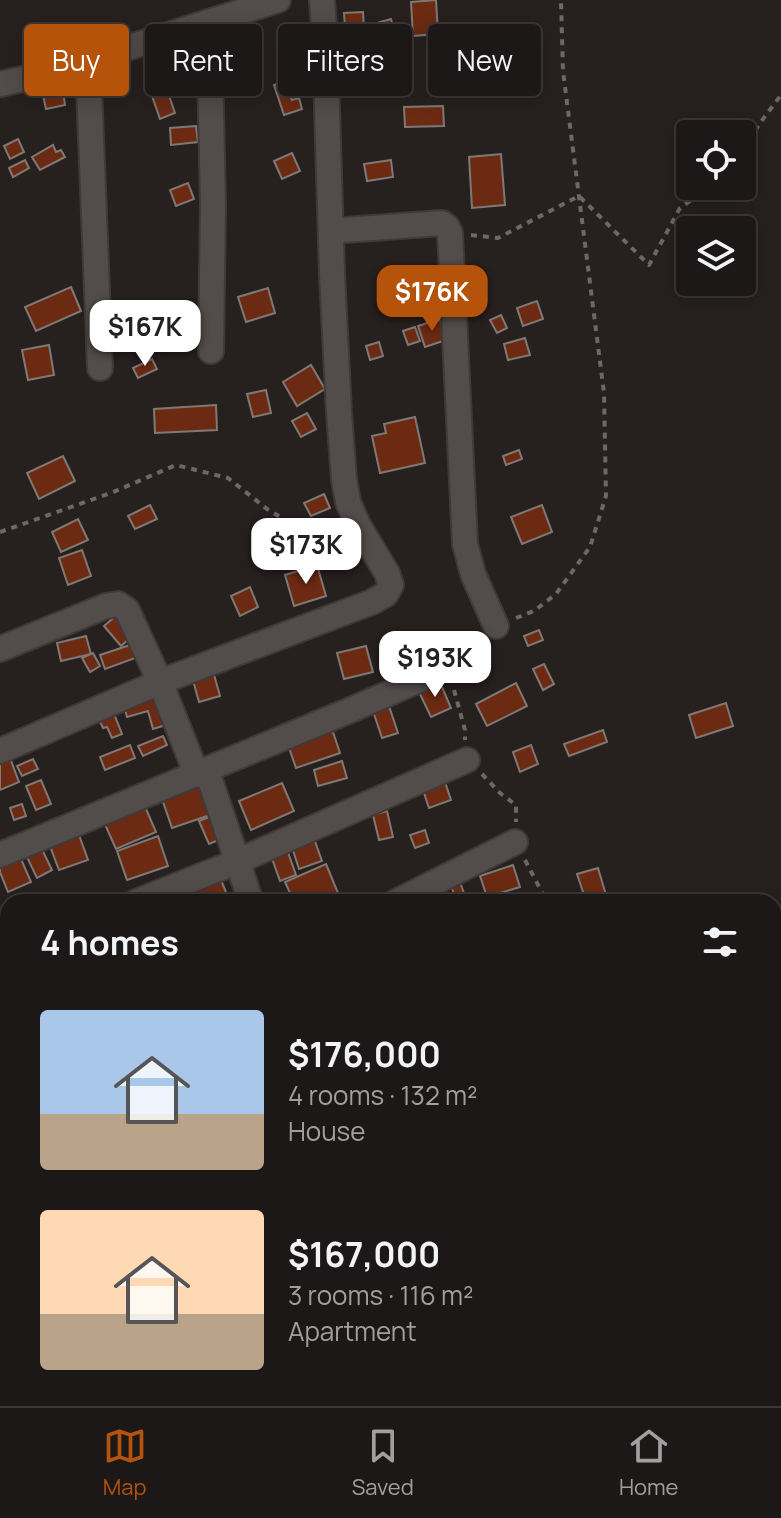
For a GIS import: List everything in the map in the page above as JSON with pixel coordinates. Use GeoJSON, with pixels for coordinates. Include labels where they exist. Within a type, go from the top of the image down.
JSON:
{"type":"FeatureCollection","features":[{"type":"Feature","properties":{"kind":"street"},"geometry":{"type":"LineString","coordinates":[[129,48],[278,0]]}},
{"type":"Feature","properties":{"kind":"street"},"geometry":{"type":"LineString","coordinates":[[0,751],[160,682],[343,613],[386,594],[391,585],[358,525],[348,502],[344,479],[336,366],[322,0]]}},
{"type":"Feature","properties":{"kind":"street"},"geometry":{"type":"LineString","coordinates":[[209,22],[213,203],[211,351]]}},
{"type":"Feature","properties":{"kind":"street"},"geometry":{"type":"LineString","coordinates":[[0,84],[24,79]]}},
{"type":"Feature","properties":{"kind":"street"},"geometry":{"type":"LineString","coordinates":[[89,96],[100,368]]}},
{"type":"Feature","properties":{"kind":"street"},"geometry":{"type":"LineString","coordinates":[[331,231],[442,223],[450,233],[465,544],[473,574],[496,626]]}},
{"type":"Feature","properties":{"kind":"street"},"geometry":{"type":"LineString","coordinates":[[0,649],[106,606],[118,604],[127,610],[202,773],[248,894]]}},
{"type":"Feature","properties":{"kind":"street"},"geometry":{"type":"LineString","coordinates":[[0,855],[202,773],[444,669]]}},
{"type":"Feature","properties":{"kind":"street"},"geometry":{"type":"LineString","coordinates":[[156,894],[467,760]]}},
{"type":"Feature","properties":{"kind":"street"},"geometry":{"type":"LineString","coordinates":[[412,894],[515,842]]}},
{"type":"Feature","properties":{"kind":"path"},"geometry":{"type":"LineString","coordinates":[[444,669],[496,626],[534,611],[556,594],[590,547],[606,496],[604,393],[563,71],[561,0]]}},
{"type":"Feature","properties":{"kind":"path"},"geometry":{"type":"LineString","coordinates":[[756,131],[781,95]]}},
{"type":"Feature","properties":{"kind":"path"},"geometry":{"type":"LineString","coordinates":[[579,196],[649,265],[680,208],[692,200]]}},
{"type":"Feature","properties":{"kind":"path"},"geometry":{"type":"LineString","coordinates":[[450,233],[498,238],[579,196]]}},
{"type":"Feature","properties":{"kind":"path"},"geometry":{"type":"LineString","coordinates":[[0,532],[111,493],[176,465],[228,478],[267,509],[317,539],[369,543]]}},
{"type":"Feature","properties":{"kind":"path"},"geometry":{"type":"LineString","coordinates":[[515,842],[543,894]]}},
{"type":"Feature","properties":{"kind":"building"},"geometry":{"type":"Polygon","coordinates":[[[436,0],[437,24],[428,24],[428,35],[413,36],[411,2],[436,0]]]}},
{"type":"Feature","properties":{"kind":"building"},"geometry":{"type":"Polygon","coordinates":[[[363,12],[364,24],[345,24],[344,13],[363,12]]]}},
{"type":"Feature","properties":{"kind":"building"},"geometry":{"type":"Polygon","coordinates":[[[391,19],[392,24],[374,24],[391,19]]]}},
{"type":"Feature","properties":{"kind":"building"},"geometry":{"type":"Polygon","coordinates":[[[278,84],[278,96],[291,96],[292,100],[299,98],[302,109],[284,115],[274,85],[278,84]]]}},
{"type":"Feature","properties":{"kind":"building"},"geometry":{"type":"Polygon","coordinates":[[[43,96],[64,96],[65,105],[46,109],[43,96]]]}},
{"type":"Feature","properties":{"kind":"building"},"geometry":{"type":"Polygon","coordinates":[[[152,96],[169,96],[175,113],[160,119],[152,96]]]}},
{"type":"Feature","properties":{"kind":"building"},"geometry":{"type":"Polygon","coordinates":[[[443,106],[444,126],[405,127],[404,107],[443,106]]]}},
{"type":"Feature","properties":{"kind":"building"},"geometry":{"type":"Polygon","coordinates":[[[196,126],[198,142],[171,145],[170,128],[196,126]]]}},
{"type":"Feature","properties":{"kind":"building"},"geometry":{"type":"Polygon","coordinates":[[[18,139],[24,152],[10,159],[4,146],[18,139]]]}},
{"type":"Feature","properties":{"kind":"building"},"geometry":{"type":"Polygon","coordinates":[[[53,145],[56,152],[61,150],[65,157],[40,170],[32,157],[53,145]]]}},
{"type":"Feature","properties":{"kind":"building"},"geometry":{"type":"Polygon","coordinates":[[[292,153],[300,171],[282,179],[274,161],[292,153]]]}},
{"type":"Feature","properties":{"kind":"building"},"geometry":{"type":"Polygon","coordinates":[[[501,154],[505,205],[472,208],[469,157],[501,154]]]}},
{"type":"Feature","properties":{"kind":"building"},"geometry":{"type":"Polygon","coordinates":[[[25,160],[29,168],[13,177],[9,168],[25,160]]]}},
{"type":"Feature","properties":{"kind":"building"},"geometry":{"type":"Polygon","coordinates":[[[391,160],[393,177],[367,181],[364,164],[391,160]]]}},
{"type":"Feature","properties":{"kind":"building"},"geometry":{"type":"Polygon","coordinates":[[[188,183],[194,199],[176,206],[170,190],[188,183]]]}},
{"type":"Feature","properties":{"kind":"building"},"geometry":{"type":"Polygon","coordinates":[[[71,287],[81,311],[36,331],[25,307],[71,287]]]}},
{"type":"Feature","properties":{"kind":"building"},"geometry":{"type":"Polygon","coordinates":[[[268,288],[275,313],[246,322],[238,297],[268,288]]]}},
{"type":"Feature","properties":{"kind":"building"},"geometry":{"type":"Polygon","coordinates":[[[537,301],[543,319],[523,326],[517,308],[537,301]]]}},
{"type":"Feature","properties":{"kind":"building"},"geometry":{"type":"Polygon","coordinates":[[[501,315],[507,328],[497,333],[490,320],[501,315]]]}},
{"type":"Feature","properties":{"kind":"building"},"geometry":{"type":"Polygon","coordinates":[[[440,319],[446,340],[425,347],[418,326],[440,319]]]}},
{"type":"Feature","properties":{"kind":"building"},"geometry":{"type":"Polygon","coordinates":[[[415,327],[420,341],[408,345],[403,331],[415,327]]]}},
{"type":"Feature","properties":{"kind":"building"},"geometry":{"type":"Polygon","coordinates":[[[525,338],[530,355],[508,360],[504,344],[525,338]]]}},
{"type":"Feature","properties":{"kind":"building"},"geometry":{"type":"Polygon","coordinates":[[[379,342],[383,356],[370,360],[366,346],[379,342]]]}},
{"type":"Feature","properties":{"kind":"building"},"geometry":{"type":"Polygon","coordinates":[[[49,345],[54,375],[28,380],[22,350],[49,345]]]}},
{"type":"Feature","properties":{"kind":"building"},"geometry":{"type":"Polygon","coordinates":[[[152,359],[157,369],[138,378],[133,368],[152,359]]]}},
{"type":"Feature","properties":{"kind":"building"},"geometry":{"type":"Polygon","coordinates":[[[311,365],[325,389],[297,406],[283,382],[311,365]]]}},
{"type":"Feature","properties":{"kind":"building"},"geometry":{"type":"Polygon","coordinates":[[[266,390],[271,413],[253,417],[247,394],[266,390]]]}},
{"type":"Feature","properties":{"kind":"building"},"geometry":{"type":"Polygon","coordinates":[[[216,405],[217,430],[155,433],[154,409],[216,405]]]}},
{"type":"Feature","properties":{"kind":"building"},"geometry":{"type":"Polygon","coordinates":[[[307,413],[316,429],[301,437],[292,421],[307,413]]]}},
{"type":"Feature","properties":{"kind":"building"},"geometry":{"type":"Polygon","coordinates":[[[415,417],[425,463],[380,473],[372,436],[386,433],[384,424],[415,417]]]}},
{"type":"Feature","properties":{"kind":"building"},"geometry":{"type":"Polygon","coordinates":[[[519,450],[522,459],[506,465],[503,456],[519,450]]]}},
{"type":"Feature","properties":{"kind":"building"},"geometry":{"type":"Polygon","coordinates":[[[63,456],[75,481],[39,499],[27,473],[63,456]]]}},
{"type":"Feature","properties":{"kind":"building"},"geometry":{"type":"Polygon","coordinates":[[[324,494],[330,508],[311,516],[304,503],[324,494]]]}},
{"type":"Feature","properties":{"kind":"building"},"geometry":{"type":"Polygon","coordinates":[[[150,505],[157,519],[135,529],[128,516],[150,505]]]}},
{"type":"Feature","properties":{"kind":"building"},"geometry":{"type":"Polygon","coordinates":[[[542,505],[552,532],[522,544],[511,517],[542,505]]]}},
{"type":"Feature","properties":{"kind":"building"},"geometry":{"type":"Polygon","coordinates":[[[78,519],[88,540],[61,552],[52,532],[78,519]]]}},
{"type":"Feature","properties":{"kind":"building"},"geometry":{"type":"Polygon","coordinates":[[[82,550],[91,576],[68,585],[59,558],[82,550]]]}},
{"type":"Feature","properties":{"kind":"building"},"geometry":{"type":"Polygon","coordinates":[[[317,565],[326,596],[294,606],[285,575],[317,565]]]}},
{"type":"Feature","properties":{"kind":"building"},"geometry":{"type":"Polygon","coordinates":[[[250,587],[258,607],[240,616],[231,596],[250,587]]]}},
{"type":"Feature","properties":{"kind":"building"},"geometry":{"type":"Polygon","coordinates":[[[118,614],[135,634],[121,646],[104,626],[118,614]]]}},
{"type":"Feature","properties":{"kind":"building"},"geometry":{"type":"Polygon","coordinates":[[[539,630],[543,640],[528,646],[524,636],[539,630]]]}},
{"type":"Feature","properties":{"kind":"building"},"geometry":{"type":"Polygon","coordinates":[[[86,636],[91,654],[61,661],[57,643],[86,636]]]}},
{"type":"Feature","properties":{"kind":"building"},"geometry":{"type":"Polygon","coordinates":[[[133,644],[138,657],[105,669],[100,655],[133,644]]]}},
{"type":"Feature","properties":{"kind":"building"},"geometry":{"type":"Polygon","coordinates":[[[366,646],[373,672],[344,679],[337,653],[366,646]]]}},
{"type":"Feature","properties":{"kind":"building"},"geometry":{"type":"Polygon","coordinates":[[[93,653],[100,666],[90,672],[82,658],[93,653]]]}},
{"type":"Feature","properties":{"kind":"building"},"geometry":{"type":"Polygon","coordinates":[[[544,664],[554,684],[543,690],[533,669],[544,664]]]}},
{"type":"Feature","properties":{"kind":"building"},"geometry":{"type":"Polygon","coordinates":[[[213,671],[220,696],[199,702],[192,677],[213,671]]]}},
{"type":"Feature","properties":{"kind":"building"},"geometry":{"type":"Polygon","coordinates":[[[439,680],[451,708],[431,717],[418,690],[439,680]]]}},
{"type":"Feature","properties":{"kind":"building"},"geometry":{"type":"Polygon","coordinates":[[[516,683],[527,706],[487,726],[476,704],[516,683]]]}},
{"type":"Feature","properties":{"kind":"building"},"geometry":{"type":"Polygon","coordinates":[[[156,689],[166,725],[153,729],[148,711],[127,717],[122,699],[156,689]]]}},
{"type":"Feature","properties":{"kind":"building"},"geometry":{"type":"Polygon","coordinates":[[[388,703],[398,733],[382,738],[372,708],[388,703]]]}},
{"type":"Feature","properties":{"kind":"building"},"geometry":{"type":"Polygon","coordinates":[[[726,703],[733,726],[696,738],[689,715],[726,703]]]}},
{"type":"Feature","properties":{"kind":"building"},"geometry":{"type":"Polygon","coordinates":[[[113,711],[122,734],[112,738],[98,717],[113,711]]]}},
{"type":"Feature","properties":{"kind":"building"},"geometry":{"type":"Polygon","coordinates":[[[331,726],[340,753],[296,768],[287,742],[331,726]]]}},
{"type":"Feature","properties":{"kind":"building"},"geometry":{"type":"Polygon","coordinates":[[[603,730],[607,742],[569,756],[564,744],[603,730]]]}},
{"type":"Feature","properties":{"kind":"building"},"geometry":{"type":"Polygon","coordinates":[[[163,736],[167,745],[143,756],[138,746],[163,736]]]}},
{"type":"Feature","properties":{"kind":"building"},"geometry":{"type":"Polygon","coordinates":[[[130,745],[135,758],[105,770],[100,757],[130,745]]]}},
{"type":"Feature","properties":{"kind":"building"},"geometry":{"type":"Polygon","coordinates":[[[531,745],[538,764],[520,772],[513,752],[531,745]]]}},
{"type":"Feature","properties":{"kind":"building"},"geometry":{"type":"Polygon","coordinates":[[[7,750],[19,782],[0,790],[0,753],[7,750]]]}},
{"type":"Feature","properties":{"kind":"building"},"geometry":{"type":"Polygon","coordinates":[[[33,759],[38,769],[22,776],[17,766],[33,759]]]}},
{"type":"Feature","properties":{"kind":"building"},"geometry":{"type":"Polygon","coordinates":[[[342,761],[347,778],[318,786],[314,770],[342,761]]]}},
{"type":"Feature","properties":{"kind":"building"},"geometry":{"type":"Polygon","coordinates":[[[443,776],[451,800],[429,808],[421,784],[443,776]]]}},
{"type":"Feature","properties":{"kind":"building"},"geometry":{"type":"Polygon","coordinates":[[[41,780],[51,804],[36,810],[26,786],[41,780]]]}},
{"type":"Feature","properties":{"kind":"building"},"geometry":{"type":"Polygon","coordinates":[[[202,781],[213,814],[172,828],[161,796],[202,781]]]}},
{"type":"Feature","properties":{"kind":"building"},"geometry":{"type":"Polygon","coordinates":[[[282,783],[294,811],[251,830],[239,801],[282,783]]]}},
{"type":"Feature","properties":{"kind":"building"},"geometry":{"type":"Polygon","coordinates":[[[143,802],[156,832],[116,849],[103,820],[143,802]]]}},
{"type":"Feature","properties":{"kind":"building"},"geometry":{"type":"Polygon","coordinates":[[[22,804],[26,816],[14,820],[10,808],[22,804]]]}},
{"type":"Feature","properties":{"kind":"building"},"geometry":{"type":"Polygon","coordinates":[[[387,811],[393,837],[379,840],[373,815],[387,811]]]}},
{"type":"Feature","properties":{"kind":"building"},"geometry":{"type":"Polygon","coordinates":[[[209,817],[219,840],[209,844],[199,821],[209,817]]]}},
{"type":"Feature","properties":{"kind":"building"},"geometry":{"type":"Polygon","coordinates":[[[425,830],[429,843],[415,848],[410,835],[425,830]]]}},
{"type":"Feature","properties":{"kind":"building"},"geometry":{"type":"Polygon","coordinates":[[[312,833],[322,861],[299,869],[290,841],[312,833]]]}},
{"type":"Feature","properties":{"kind":"building"},"geometry":{"type":"Polygon","coordinates":[[[79,835],[88,860],[59,870],[50,846],[79,835]]]}},
{"type":"Feature","properties":{"kind":"building"},"geometry":{"type":"Polygon","coordinates":[[[158,836],[168,866],[127,880],[117,851],[158,836]]]}},
{"type":"Feature","properties":{"kind":"building"},"geometry":{"type":"Polygon","coordinates":[[[38,841],[52,870],[37,878],[23,849],[38,841]]]}},
{"type":"Feature","properties":{"kind":"building"},"geometry":{"type":"Polygon","coordinates":[[[285,844],[296,875],[280,881],[269,850],[285,844]]]}},
{"type":"Feature","properties":{"kind":"building"},"geometry":{"type":"Polygon","coordinates":[[[18,852],[31,882],[8,892],[0,872],[0,860],[18,852]]]}},
{"type":"Feature","properties":{"kind":"building"},"geometry":{"type":"Polygon","coordinates":[[[326,864],[338,893],[290,894],[285,882],[326,864]]]}},
{"type":"Feature","properties":{"kind":"building"},"geometry":{"type":"Polygon","coordinates":[[[513,865],[520,887],[486,894],[480,876],[513,865]]]}},
{"type":"Feature","properties":{"kind":"building"},"geometry":{"type":"Polygon","coordinates":[[[598,868],[606,894],[584,894],[577,874],[598,868]]]}},
{"type":"Feature","properties":{"kind":"building"},"geometry":{"type":"Polygon","coordinates":[[[458,876],[464,894],[454,894],[449,880],[458,876]]]}},
{"type":"Feature","properties":{"kind":"building"},"geometry":{"type":"Polygon","coordinates":[[[221,880],[227,894],[195,894],[194,891],[221,880]]]}}]}
